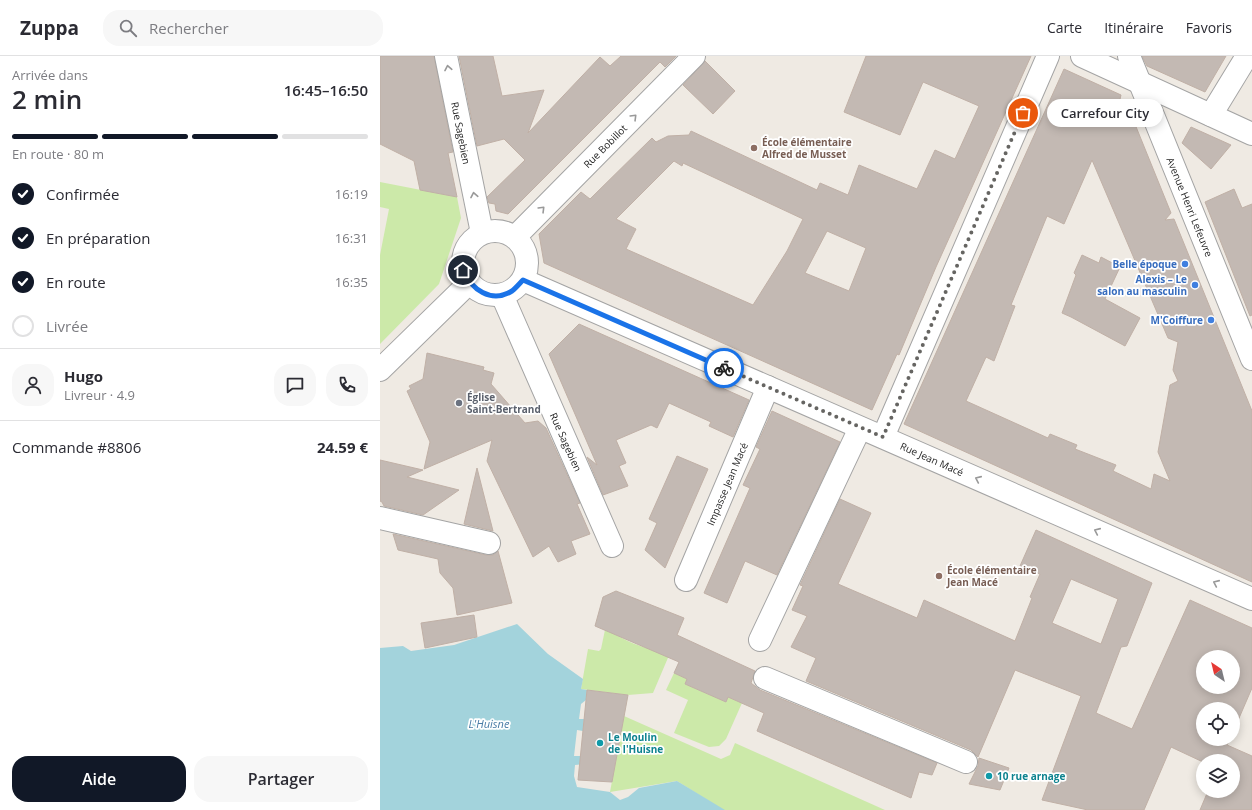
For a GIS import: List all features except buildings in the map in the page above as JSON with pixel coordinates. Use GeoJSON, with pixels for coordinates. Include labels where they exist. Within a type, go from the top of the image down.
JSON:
{"type":"FeatureCollection","features":[{"type":"Feature","properties":{"kind":"street","name":"Rue Sagebien"},"geometry":{"type":"LineString","coordinates":[[446,56],[482,233]]}},
{"type":"Feature","properties":{"kind":"street","name":"Rue Bobillot"},"geometry":{"type":"LineString","coordinates":[[515,237],[694,56]]}},
{"type":"Feature","properties":{"kind":"street"},"geometry":{"type":"LineString","coordinates":[[883,437],[1048,56]]}},
{"type":"Feature","properties":{"kind":"street"},"geometry":{"type":"LineString","coordinates":[[1082,56],[1252,134]]}},
{"type":"Feature","properties":{"kind":"street","name":"Avenue Henri Lefeuvre"},"geometry":{"type":"LineString","coordinates":[[1129,56],[1252,359]]}},
{"type":"Feature","properties":{"kind":"street"},"geometry":{"type":"LineString","coordinates":[[1211,115],[1247,56]]}},
{"type":"Feature","properties":{"kind":"street"},"geometry":{"type":"LineString","coordinates":[[497,230],[515,237],[524,247],[528,258],[528,269],[523,280],[512,291],[502,295],[491,295],[480,292],[469,282],[463,270],[463,258],[466,249],[472,240],[482,233],[497,230]]}},
{"type":"Feature","properties":{"kind":"street","name":"Rue Jean Macé"},"geometry":{"type":"LineString","coordinates":[[523,280],[1252,599]]}},
{"type":"Feature","properties":{"kind":"street"},"geometry":{"type":"LineString","coordinates":[[380,370],[469,282]]}},
{"type":"Feature","properties":{"kind":"street","name":"Rue Sagebien"},"geometry":{"type":"LineString","coordinates":[[502,295],[612,546]]}},
{"type":"Feature","properties":{"kind":"street","name":"Impasse Jean Macé"},"geometry":{"type":"LineString","coordinates":[[686,580],[768,387]]}},
{"type":"Feature","properties":{"kind":"street"},"geometry":{"type":"LineString","coordinates":[[760,640],[860,428]]}},
{"type":"Feature","properties":{"kind":"street"},"geometry":{"type":"LineString","coordinates":[[380,518],[489,543]]}},
{"type":"Feature","properties":{"kind":"street"},"geometry":{"type":"LineString","coordinates":[[765,678],[966,762]]}},
{"type":"Feature","properties":{"kind":"green space"},"geometry":{"type":"Polygon","coordinates":[[[380,182],[457,197],[461,218],[439,284],[380,344],[380,255],[389,209],[380,207],[380,182]]]}},
{"type":"Feature","properties":{"kind":"green space"},"geometry":{"type":"Polygon","coordinates":[[[606,625],[627,641],[653,650],[670,653],[653,693],[628,695],[581,689],[588,649],[599,651],[601,649],[606,625]]]}},
{"type":"Feature","properties":{"kind":"green space"},"geometry":{"type":"Polygon","coordinates":[[[674,673],[687,679],[685,684],[726,702],[728,697],[742,703],[726,739],[719,746],[709,747],[674,733],[688,700],[666,690],[674,673]]]}},
{"type":"Feature","properties":{"kind":"green space"},"geometry":{"type":"Polygon","coordinates":[[[624,716],[721,759],[730,755],[735,743],[885,810],[723,810],[677,781],[610,792],[624,716]]]}},
{"type":"Feature","properties":{"kind":"water","name":"L'Huisne"},"geometry":{"type":"Polygon","coordinates":[[[517,624],[548,654],[583,679],[581,689],[587,690],[586,700],[581,704],[579,719],[584,719],[583,731],[577,730],[574,756],[586,756],[585,764],[575,765],[574,776],[577,787],[610,792],[620,800],[628,797],[639,788],[677,781],[725,810],[380,810],[380,648],[403,646],[411,651],[454,645],[517,624]]]}},
{"type":"Feature","properties":{"kind":"way so far"},"geometry":{"type":"LineString","coordinates":[[724,368],[883,437],[1023,113]]}},
{"type":"Feature","properties":{"kind":"place","name":"Carrefour City"},"geometry":{"type":"Point","coordinates":[1023,113]}},
{"type":"Feature","properties":{"kind":"place","name":"École élémentaire Alfred de Musset"},"geometry":{"type":"Point","coordinates":[754,148]}},
{"type":"Feature","properties":{"kind":"place","name":"Belle époque"},"geometry":{"type":"Point","coordinates":[1185,264]}},
{"type":"Feature","properties":{"kind":"place","name":"Alexis – Le salon au masculin"},"geometry":{"type":"Point","coordinates":[1195,285]}},
{"type":"Feature","properties":{"kind":"place","name":"M'Coiffure"},"geometry":{"type":"Point","coordinates":[1211,320]}},
{"type":"Feature","properties":{"kind":"place","name":"Église Saint-Bertrand"},"geometry":{"type":"Point","coordinates":[459,403]}},
{"type":"Feature","properties":{"kind":"place","name":"École élémentaire Jean Macé"},"geometry":{"type":"Point","coordinates":[939,576]}},
{"type":"Feature","properties":{"kind":"place","name":"Le Moulin de l'Huisne"},"geometry":{"type":"Point","coordinates":[600,743]}},
{"type":"Feature","properties":{"kind":"place","name":"10 rue arnage"},"geometry":{"type":"Point","coordinates":[989,776]}},
{"type":"Feature","properties":{"kind":"route"},"geometry":{"type":"LineString","coordinates":[[463,270],[471,285],[480,292],[491,295],[502,295],[512,291],[523,280],[724,368]]}}]}
